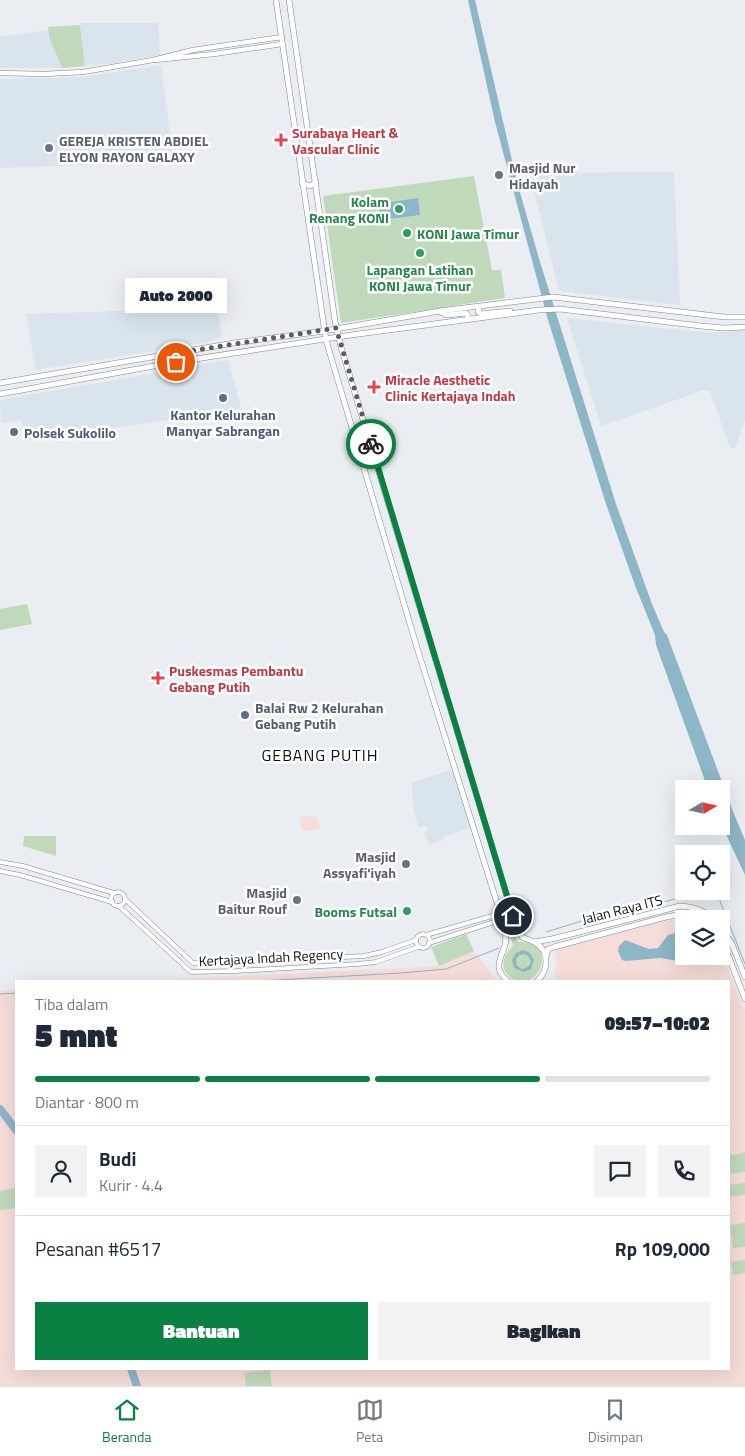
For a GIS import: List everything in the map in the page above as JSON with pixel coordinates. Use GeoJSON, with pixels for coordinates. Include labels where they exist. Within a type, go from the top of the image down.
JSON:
{"type":"FeatureCollection","features":[{"type":"Feature","properties":{"kind":"main road"},"geometry":{"type":"LineString","coordinates":[[276,0],[326,340],[452,714],[517,928],[522,937],[534,942],[542,949],[546,960],[545,970],[538,980]]}},
{"type":"Feature","properties":{"kind":"main road"},"geometry":{"type":"LineString","coordinates":[[289,0],[338,337],[418,651],[503,922],[506,943],[499,958],[499,966],[507,980]]}},
{"type":"Feature","properties":{"kind":"main road"},"geometry":{"type":"LineString","coordinates":[[0,73],[70,73],[282,37]]}},
{"type":"Feature","properties":{"kind":"main road"},"geometry":{"type":"LineString","coordinates":[[265,39],[266,46]]}},
{"type":"Feature","properties":{"kind":"main road"},"geometry":{"type":"LineString","coordinates":[[183,55],[282,44]]}},
{"type":"Feature","properties":{"kind":"main road"},"geometry":{"type":"LineString","coordinates":[[302,184],[310,186],[316,182]]}},
{"type":"Feature","properties":{"kind":"main road"},"geometry":{"type":"LineString","coordinates":[[305,200],[308,195],[312,194],[318,197]]}},
{"type":"Feature","properties":{"kind":"main road"},"geometry":{"type":"LineString","coordinates":[[0,383],[440,311],[553,297],[724,317],[745,317]]}},
{"type":"Feature","properties":{"kind":"main road"},"geometry":{"type":"LineString","coordinates":[[479,307],[478,312],[481,314],[506,311],[515,313]]}},
{"type":"Feature","properties":{"kind":"main road"},"geometry":{"type":"LineString","coordinates":[[0,394],[166,364],[338,337],[542,310],[555,309],[723,328],[745,327]]}},
{"type":"Feature","properties":{"kind":"main road"},"geometry":{"type":"LineString","coordinates":[[440,311],[447,315],[466,313],[468,320]]}},
{"type":"Feature","properties":{"kind":"main road"},"geometry":{"type":"LineString","coordinates":[[171,354],[172,363]]}},
{"type":"Feature","properties":{"kind":"main road"},"geometry":{"type":"LineString","coordinates":[[164,355],[166,364]]}},
{"type":"Feature","properties":{"kind":"main road"},"geometry":{"type":"LineString","coordinates":[[440,718],[452,714]]}},
{"type":"Feature","properties":{"kind":"main road"},"geometry":{"type":"LineString","coordinates":[[498,908],[505,910],[510,906]]}},
{"type":"Feature","properties":{"kind":"main road","name":"Jalan Raya ITS"},"geometry":{"type":"LineString","coordinates":[[534,942],[680,906],[694,907],[700,910]]}},
{"type":"Feature","properties":{"kind":"main road","name":"Jalan Raya ITS"},"geometry":{"type":"LineString","coordinates":[[546,960],[547,952],[551,948],[628,926],[675,915]]}},
{"type":"Feature","properties":{"kind":"main road"},"geometry":{"type":"LineString","coordinates":[[503,922],[506,916],[513,916]]}},
{"type":"Feature","properties":{"kind":"main road"},"geometry":{"type":"LineString","coordinates":[[635,916],[637,924]]}},
{"type":"Feature","properties":{"kind":"main road"},"geometry":{"type":"LineString","coordinates":[[626,919],[628,926]]}},
{"type":"Feature","properties":{"kind":"main road"},"geometry":{"type":"LineString","coordinates":[[730,941],[745,977]]}},
{"type":"Feature","properties":{"kind":"main road"},"geometry":{"type":"LineString","coordinates":[[730,959],[745,998]]}},
{"type":"Feature","properties":{"kind":"street"},"geometry":{"type":"LineString","coordinates":[[0,862],[22,866],[114,893],[121,893],[125,899],[124,903],[118,906],[112,902],[0,871]]}},
{"type":"Feature","properties":{"kind":"street"},"geometry":{"type":"LineString","coordinates":[[20,875],[22,866]]}},
{"type":"Feature","properties":{"kind":"street"},"geometry":{"type":"LineString","coordinates":[[112,902],[111,898],[114,893]]}},
{"type":"Feature","properties":{"kind":"street","name":"Kertajaya Indah Regency"},"geometry":{"type":"LineString","coordinates":[[125,899],[188,960],[197,963],[236,963],[364,956],[416,940]]}},
{"type":"Feature","properties":{"kind":"street","name":"Kertajaya Indah Regency"},"geometry":{"type":"LineString","coordinates":[[118,906],[192,972],[358,964],[376,962],[418,947]]}},
{"type":"Feature","properties":{"kind":"street"},"geometry":{"type":"LineString","coordinates":[[498,908],[492,916],[426,935],[421,934],[416,940],[418,947],[426,948],[429,943],[494,922],[503,922]]}},
{"type":"Feature","properties":{"kind":"street"},"geometry":{"type":"LineString","coordinates":[[426,935],[429,943]]}},
{"type":"Feature","properties":{"kind":"street"},"geometry":{"type":"LineString","coordinates":[[306,958],[308,966]]}},
{"type":"Feature","properties":{"kind":"street"},"geometry":{"type":"LineString","coordinates":[[236,963],[236,971]]}},
{"type":"Feature","properties":{"kind":"shaded area"},"geometry":{"type":"Polygon","coordinates":[[[80,23],[158,23],[160,55],[85,66],[80,23]]]}},
{"type":"Feature","properties":{"kind":"shaded area"},"geometry":{"type":"Polygon","coordinates":[[[48,30],[62,68],[0,68],[0,37],[48,30]]]}},
{"type":"Feature","properties":{"kind":"shaded area"},"geometry":{"type":"Polygon","coordinates":[[[161,65],[174,162],[0,168],[0,79],[82,77],[161,65]]]}},
{"type":"Feature","properties":{"kind":"shaded area"},"geometry":{"type":"Polygon","coordinates":[[[674,172],[680,305],[559,291],[530,173],[674,172]]]}},
{"type":"Feature","properties":{"kind":"shaded area"},"geometry":{"type":"Polygon","coordinates":[[[217,308],[222,335],[220,338],[208,342],[36,370],[26,314],[217,308]]]}},
{"type":"Feature","properties":{"kind":"shaded area"},"geometry":{"type":"Polygon","coordinates":[[[567,318],[709,333],[745,330],[745,420],[735,448],[730,448],[710,391],[700,390],[601,426],[567,318]]]}},
{"type":"Feature","properties":{"kind":"shaded area"},"geometry":{"type":"Polygon","coordinates":[[[228,360],[240,403],[240,407],[237,410],[25,441],[22,420],[1,423],[0,400],[228,360]]]}},
{"type":"Feature","properties":{"kind":"shaded area"},"geometry":{"type":"Polygon","coordinates":[[[452,770],[471,828],[443,837],[443,840],[429,845],[424,832],[428,830],[425,826],[418,827],[413,806],[412,782],[452,770]]]}},
{"type":"Feature","properties":{"kind":"shaded area"},"geometry":{"type":"Polygon","coordinates":[[[317,816],[320,829],[302,831],[300,817],[317,816]]]}},
{"type":"Feature","properties":{"kind":"shaded area"},"geometry":{"type":"Polygon","coordinates":[[[667,920],[675,920],[675,965],[726,965],[745,1011],[745,1386],[0,1386],[0,991],[15,989],[15,1370],[730,1370],[730,980],[553,980],[557,963],[554,950],[667,920]]]}},
{"type":"Feature","properties":{"kind":"shaded area"},"geometry":{"type":"Polygon","coordinates":[[[474,951],[496,980],[166,980],[439,966],[474,951]]]}},
{"type":"Feature","properties":{"kind":"green space"},"geometry":{"type":"Polygon","coordinates":[[[80,25],[85,66],[62,68],[49,37],[48,27],[80,25]]]}},
{"type":"Feature","properties":{"kind":"green space","name":"KONI Jawa Timur"},"geometry":{"type":"Polygon","coordinates":[[[474,176],[492,270],[501,270],[505,298],[341,323],[323,196],[474,176]]]}},
{"type":"Feature","properties":{"kind":"green space"},"geometry":{"type":"Polygon","coordinates":[[[27,604],[32,624],[0,630],[0,609],[27,604]]]}},
{"type":"Feature","properties":{"kind":"green space"},"geometry":{"type":"Polygon","coordinates":[[[24,836],[56,836],[56,856],[23,846],[24,836]]]}},
{"type":"Feature","properties":{"kind":"green space"},"geometry":{"type":"Polygon","coordinates":[[[507,918],[511,919],[518,942],[532,944],[540,950],[542,959],[540,968],[535,976],[529,980],[515,980],[504,969],[505,957],[513,946],[507,918]]]}},
{"type":"Feature","properties":{"kind":"green space"},"geometry":{"type":"Polygon","coordinates":[[[466,934],[474,951],[439,966],[431,947],[466,934]]]}},
{"type":"Feature","properties":{"kind":"green space"},"geometry":{"type":"Polygon","coordinates":[[[745,1152],[745,1172],[731,1174],[730,1154],[735,1155],[745,1152]]]}},
{"type":"Feature","properties":{"kind":"green space"},"geometry":{"type":"Polygon","coordinates":[[[745,1183],[745,1195],[730,1197],[730,1185],[745,1183]]]}},
{"type":"Feature","properties":{"kind":"green space"},"geometry":{"type":"Polygon","coordinates":[[[15,1188],[15,1208],[0,1210],[0,1191],[15,1188]]]}},
{"type":"Feature","properties":{"kind":"green space"},"geometry":{"type":"Polygon","coordinates":[[[745,1223],[745,1247],[733,1248],[730,1225],[745,1223]]]}},
{"type":"Feature","properties":{"kind":"green space"},"geometry":{"type":"Polygon","coordinates":[[[745,1260],[745,1273],[733,1275],[731,1262],[745,1260]]]}},
{"type":"Feature","properties":{"kind":"green space"},"geometry":{"type":"Polygon","coordinates":[[[270,1370],[272,1386],[246,1386],[244,1373],[270,1370]]]}},
{"type":"Feature","properties":{"kind":"water"},"geometry":{"type":"Polygon","coordinates":[[[468,0],[475,0],[517,182],[540,262],[616,504],[652,604],[667,635],[721,780],[705,780],[656,645],[655,635],[606,504],[548,320],[495,122],[468,0]]]}},
{"type":"Feature","properties":{"kind":"water","name":"Kolam Renang KONI"},"geometry":{"type":"Polygon","coordinates":[[[418,198],[420,215],[381,220],[378,204],[418,198]]]}},
{"type":"Feature","properties":{"kind":"water"},"geometry":{"type":"Polygon","coordinates":[[[730,803],[745,840],[745,875],[726,835],[730,835],[730,803]]]}},
{"type":"Feature","properties":{"kind":"water"},"geometry":{"type":"Polygon","coordinates":[[[675,933],[675,961],[660,958],[626,961],[622,960],[618,951],[619,946],[625,940],[649,949],[658,948],[668,935],[675,933]]]}},
{"type":"Feature","properties":{"kind":"water"},"geometry":{"type":"Polygon","coordinates":[[[523,950],[530,953],[534,960],[531,969],[524,972],[514,968],[512,960],[516,953],[523,950]],[[525,954],[519,955],[516,959],[517,966],[522,969],[528,967],[531,962],[525,954]]]}},
{"type":"Feature","properties":{"kind":"waterway"},"geometry":{"type":"LineString","coordinates":[[546,932],[585,920],[675,899]]}},
{"type":"Feature","properties":{"kind":"waterway"},"geometry":{"type":"LineString","coordinates":[[720,900],[745,964]]}},
{"type":"Feature","properties":{"kind":"waterway"},"geometry":{"type":"LineString","coordinates":[[277,980],[446,969],[499,948]]}},
{"type":"Feature","properties":{"kind":"waterway"},"geometry":{"type":"LineString","coordinates":[[0,994],[15,993]]}},
{"type":"Feature","properties":{"kind":"waterway"},"geometry":{"type":"LineString","coordinates":[[0,1109],[15,1129]]}},
{"type":"Feature","properties":{"kind":"waterway"},"geometry":{"type":"LineString","coordinates":[[131,1370],[137,1386]]}},
{"type":"Feature","properties":{"kind":"way so far"},"geometry":{"type":"LineString","coordinates":[[176,362],[172,363],[171,354],[336,328],[371,444]]}},
{"type":"Feature","properties":{"kind":"place","name":"Surabaya Heart & Vascular Clinic"},"geometry":{"type":"Point","coordinates":[281,140]}},
{"type":"Feature","properties":{"kind":"place","name":"GEREJA KRISTEN ABDIEL ELYON RAYON GALAXY"},"geometry":{"type":"Point","coordinates":[49,148]}},
{"type":"Feature","properties":{"kind":"place","name":"Masjid Nur Hidayah"},"geometry":{"type":"Point","coordinates":[499,175]}},
{"type":"Feature","properties":{"kind":"place","name":"Kolam Renang KONI"},"geometry":{"type":"Point","coordinates":[399,209]}},
{"type":"Feature","properties":{"kind":"place","name":"KONI Jawa Timur"},"geometry":{"type":"Point","coordinates":[407,233]}},
{"type":"Feature","properties":{"kind":"place","name":"Lapangan Latihan KONI Jawa Timur"},"geometry":{"type":"Point","coordinates":[420,253]}},
{"type":"Feature","properties":{"kind":"place","name":"Auto 2000"},"geometry":{"type":"Point","coordinates":[176,362]}},
{"type":"Feature","properties":{"kind":"place","name":"Miracle Aesthetic Clinic Kertajaya Indah"},"geometry":{"type":"Point","coordinates":[374,387]}},
{"type":"Feature","properties":{"kind":"place","name":"Kantor Kelurahan Manyar Sabrangan"},"geometry":{"type":"Point","coordinates":[223,398]}},
{"type":"Feature","properties":{"kind":"place","name":"Polsek Sukolilo"},"geometry":{"type":"Point","coordinates":[14,432]}},
{"type":"Feature","properties":{"kind":"place","name":"Puskesmas Pembantu Gebang Putih"},"geometry":{"type":"Point","coordinates":[158,678]}},
{"type":"Feature","properties":{"kind":"place","name":"Balai Rw 2 Kelurahan Gebang Putih"},"geometry":{"type":"Point","coordinates":[245,715]}},
{"type":"Feature","properties":{"kind":"place","name":"Masjid Assyafi'iyah"},"geometry":{"type":"Point","coordinates":[406,864]}},
{"type":"Feature","properties":{"kind":"place","name":"Masjid Baitur Rouf"},"geometry":{"type":"Point","coordinates":[297,900]}},
{"type":"Feature","properties":{"kind":"place","name":"Booms Futsal"},"geometry":{"type":"Point","coordinates":[407,911]}},
{"type":"Feature","properties":{"kind":"district","name":"GEBANG PUTIH"},"geometry":{"type":"Point","coordinates":[320,755]}},
{"type":"Feature","properties":{"kind":"route"},"geometry":{"type":"LineString","coordinates":[[371,444],[513,916]]}}]}
